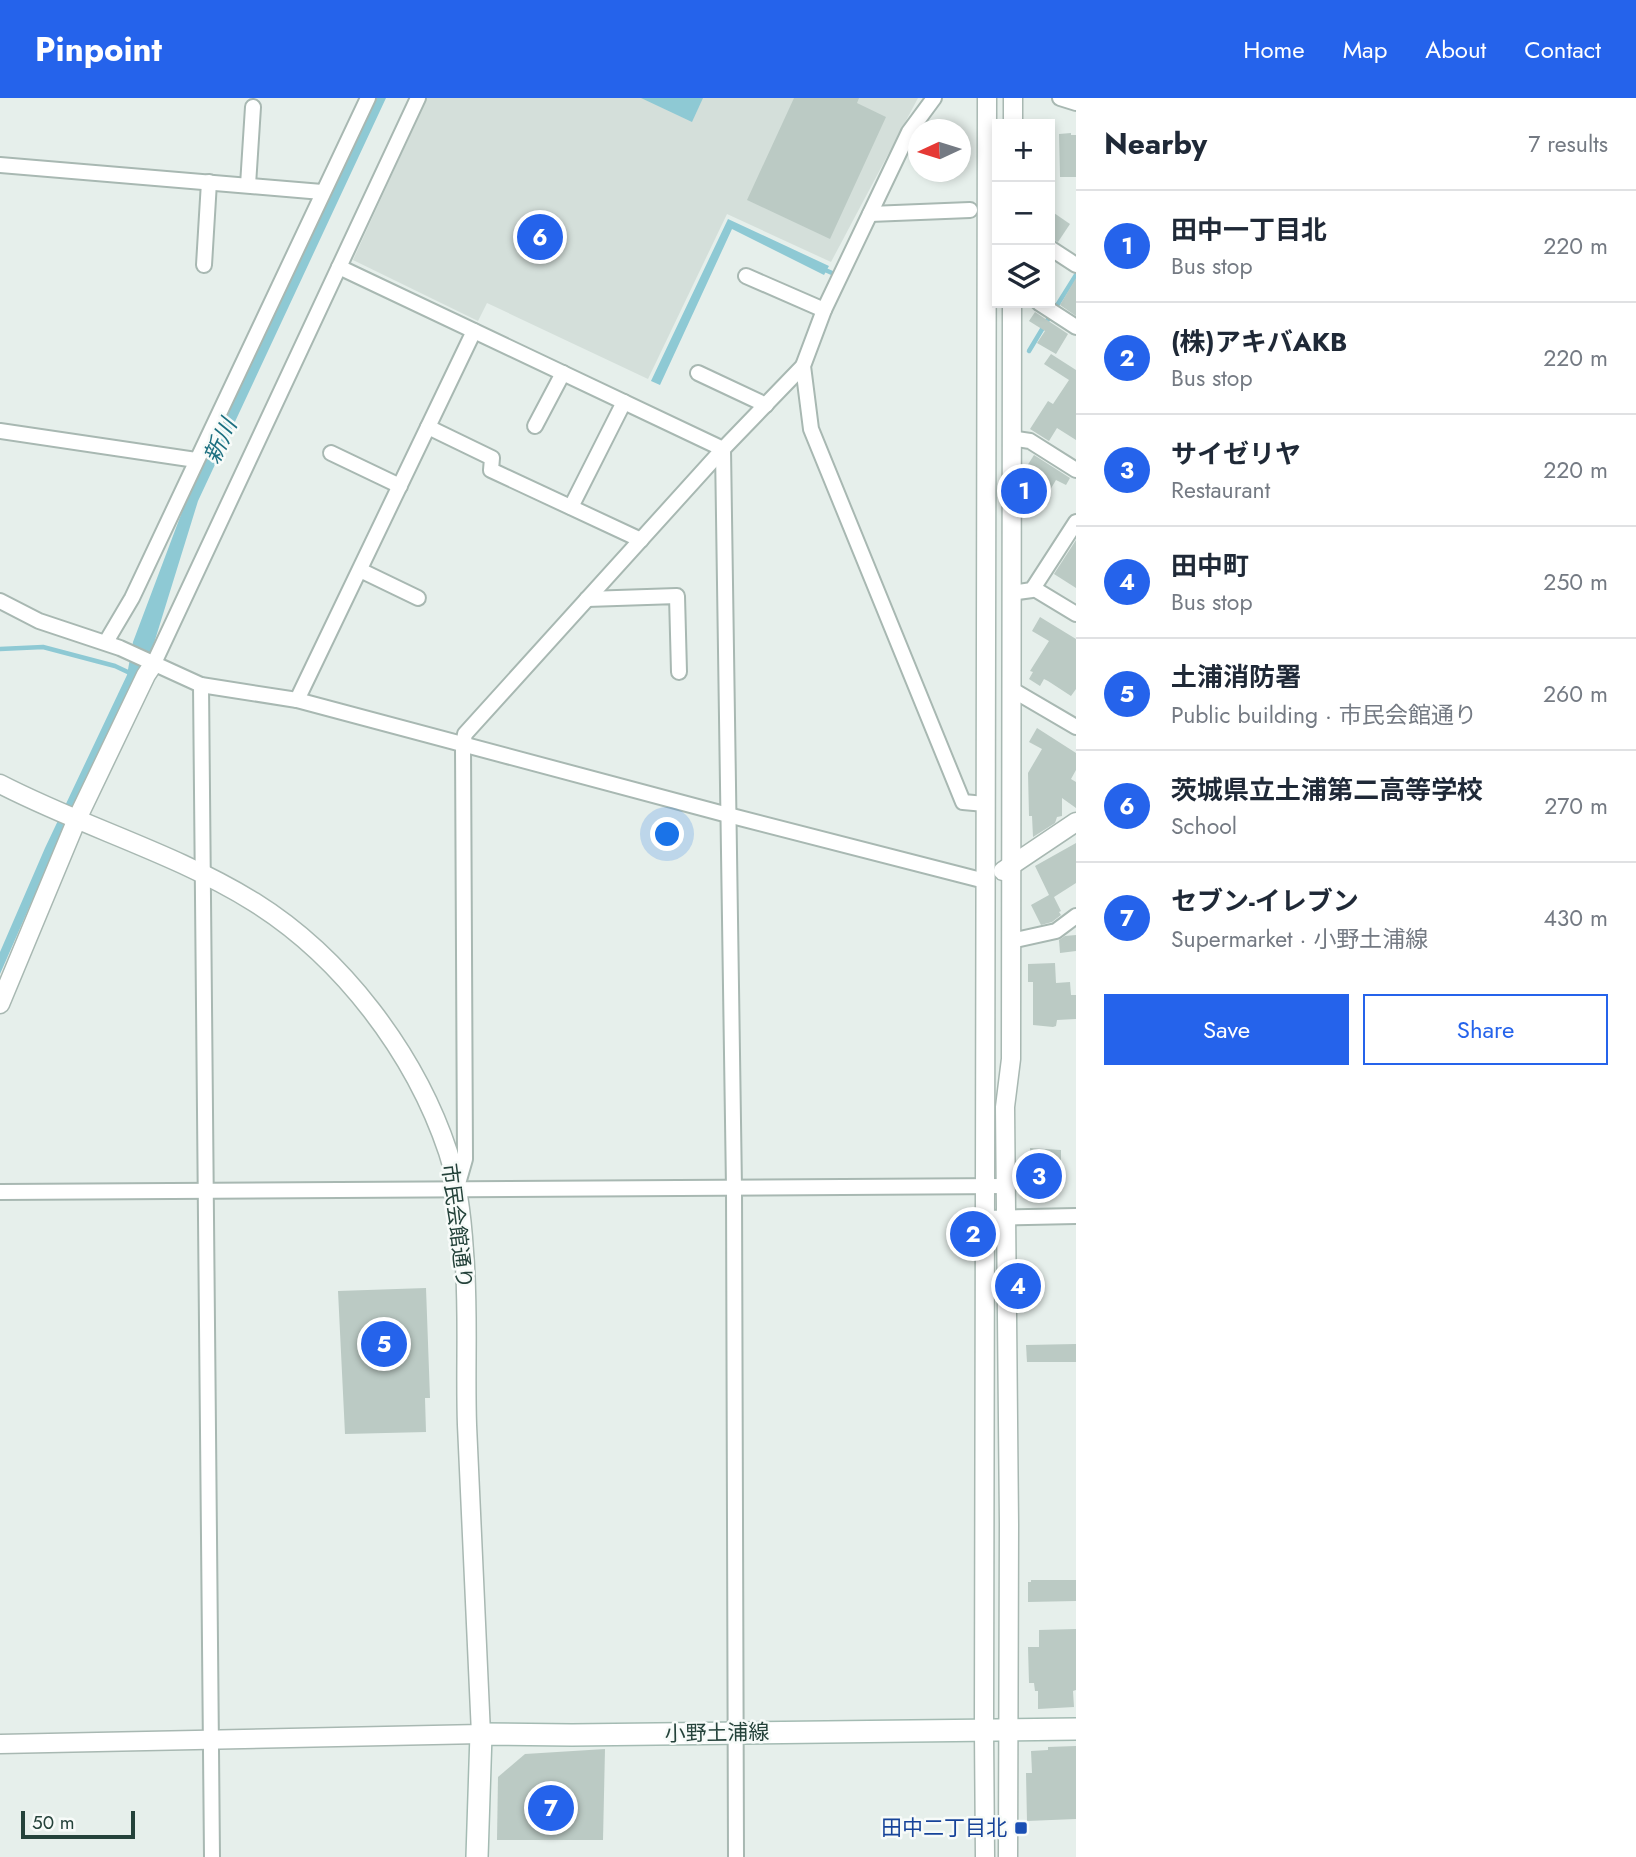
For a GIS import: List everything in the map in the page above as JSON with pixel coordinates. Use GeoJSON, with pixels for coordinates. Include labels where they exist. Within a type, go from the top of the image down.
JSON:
{"type":"FeatureCollection","features":[{"type":"Feature","properties":{"kind":"main road","name":"小野土浦線"},"geometry":{"type":"LineString","coordinates":[[481,1734],[1076,1729]]}},
{"type":"Feature","properties":{"kind":"main road"},"geometry":{"type":"LineString","coordinates":[[477,1857],[481,1734]]}},
{"type":"Feature","properties":{"kind":"street"},"geometry":{"type":"LineString","coordinates":[[106,642],[132,598],[368,98]]}},
{"type":"Feature","properties":{"kind":"street"},"geometry":{"type":"LineString","coordinates":[[0,1004],[77,819],[418,98]]}},
{"type":"Feature","properties":{"kind":"street"},"geometry":{"type":"LineString","coordinates":[[456,1189],[465,1159],[465,734],[723,449],[803,366],[824,310],[909,132],[934,98]]}},
{"type":"Feature","properties":{"kind":"street"},"geometry":{"type":"LineString","coordinates":[[985,1857],[987,98]]}},
{"type":"Feature","properties":{"kind":"street"},"geometry":{"type":"LineString","coordinates":[[1013,98],[1013,119]]}},
{"type":"Feature","properties":{"kind":"street"},"geometry":{"type":"LineString","coordinates":[[1060,98],[1076,103]]}},
{"type":"Feature","properties":{"kind":"street"},"geometry":{"type":"LineString","coordinates":[[248,185],[253,107]]}},
{"type":"Feature","properties":{"kind":"street"},"geometry":{"type":"LineString","coordinates":[[0,165],[322,192]]}},
{"type":"Feature","properties":{"kind":"street"},"geometry":{"type":"LineString","coordinates":[[204,265],[208,182]]}},
{"type":"Feature","properties":{"kind":"street"},"geometry":{"type":"LineString","coordinates":[[870,214],[970,210]]}},
{"type":"Feature","properties":{"kind":"street"},"geometry":{"type":"LineString","coordinates":[[1055,251],[1076,265]]}},
{"type":"Feature","properties":{"kind":"street"},"geometry":{"type":"LineString","coordinates":[[339,267],[723,449]]}},
{"type":"Feature","properties":{"kind":"street"},"geometry":{"type":"LineString","coordinates":[[746,276],[824,310]]}},
{"type":"Feature","properties":{"kind":"street"},"geometry":{"type":"LineString","coordinates":[[1008,1857],[1010,1731],[1005,1107],[1011,1059],[1012,308]]}},
{"type":"Feature","properties":{"kind":"street"},"geometry":{"type":"LineString","coordinates":[[1047,308],[1076,327]]}},
{"type":"Feature","properties":{"kind":"street"},"geometry":{"type":"LineString","coordinates":[[297,700],[474,331]]}},
{"type":"Feature","properties":{"kind":"street"},"geometry":{"type":"LineString","coordinates":[[803,366],[811,429],[963,802],[985,804]]}},
{"type":"Feature","properties":{"kind":"street"},"geometry":{"type":"LineString","coordinates":[[535,426],[563,373]]}},
{"type":"Feature","properties":{"kind":"street"},"geometry":{"type":"LineString","coordinates":[[698,373],[766,405]]}},
{"type":"Feature","properties":{"kind":"street"},"geometry":{"type":"LineString","coordinates":[[571,507],[624,402]]}},
{"type":"Feature","properties":{"kind":"street"},"geometry":{"type":"LineString","coordinates":[[428,427],[492,458],[491,470],[641,540]]}},
{"type":"Feature","properties":{"kind":"street"},"geometry":{"type":"LineString","coordinates":[[0,431],[196,460]]}},
{"type":"Feature","properties":{"kind":"street"},"geometry":{"type":"LineString","coordinates":[[1011,438],[1030,441],[1076,470]]}},
{"type":"Feature","properties":{"kind":"street"},"geometry":{"type":"LineString","coordinates":[[723,449],[734,1188],[736,1857]]}},
{"type":"Feature","properties":{"kind":"street"},"geometry":{"type":"LineString","coordinates":[[331,453],[400,486]]}},
{"type":"Feature","properties":{"kind":"street"},"geometry":{"type":"LineString","coordinates":[[1011,593],[1024,593],[1033,589],[1076,522]]}},
{"type":"Feature","properties":{"kind":"street"},"geometry":{"type":"LineString","coordinates":[[360,570],[418,598]]}},
{"type":"Feature","properties":{"kind":"street"},"geometry":{"type":"LineString","coordinates":[[1033,589],[1076,614]]}},
{"type":"Feature","properties":{"kind":"street"},"geometry":{"type":"LineString","coordinates":[[587,599],[677,596],[679,673]]}},
{"type":"Feature","properties":{"kind":"street"},"geometry":{"type":"LineString","coordinates":[[0,601],[39,621],[106,642],[201,685],[297,700],[728,816],[985,881],[1076,822]]}},
{"type":"Feature","properties":{"kind":"street"},"geometry":{"type":"LineString","coordinates":[[201,685],[212,1857]]}},
{"type":"Feature","properties":{"kind":"street"},"geometry":{"type":"LineString","coordinates":[[1011,689],[1076,727]]}},
{"type":"Feature","properties":{"kind":"street","name":"市民会館通り"},"geometry":{"type":"LineString","coordinates":[[0,784],[204,875],[255,903],[302,938],[378,1017],[426,1098],[448,1153],[464,1250],[467,1422],[481,1734]]}},
{"type":"Feature","properties":{"kind":"street"},"geometry":{"type":"LineString","coordinates":[[1011,941],[1056,931],[1076,916]]}},
{"type":"Feature","properties":{"kind":"street"},"geometry":{"type":"LineString","coordinates":[[0,1192],[1006,1186]]}},
{"type":"Feature","properties":{"kind":"street"},"geometry":{"type":"LineString","coordinates":[[986,1218],[1076,1216]]}},
{"type":"Feature","properties":{"kind":"street"},"geometry":{"type":"LineString","coordinates":[[0,1744],[481,1734]]}},
{"type":"Feature","properties":{"kind":"shaded area"},"geometry":{"type":"Polygon","coordinates":[[[427,98],[918,98],[831,262],[727,214],[648,379],[487,303],[478,321],[353,260],[427,98]]]}},
{"type":"Feature","properties":{"kind":"water","name":"新川"},"geometry":{"type":"Polygon","coordinates":[[[372,98],[386,98],[198,501],[151,653],[137,675],[0,974],[0,952],[45,848],[127,675],[133,642],[188,496],[372,98]]]}},
{"type":"Feature","properties":{"kind":"water"},"geometry":{"type":"Polygon","coordinates":[[[641,98],[703,98],[692,122],[641,98]]]}},
{"type":"Feature","properties":{"kind":"water"},"geometry":{"type":"Polygon","coordinates":[[[728,219],[829,266],[824,275],[732,229],[660,385],[651,381],[728,219]]]}},
{"type":"Feature","properties":{"kind":"building"},"geometry":{"type":"Polygon","coordinates":[[[794,98],[859,98],[857,103],[886,117],[830,239],[747,200],[794,98]]]}},
{"type":"Feature","properties":{"kind":"building"},"geometry":{"type":"Polygon","coordinates":[[[1059,134],[1076,135],[1076,177],[1060,177],[1059,134]]]}},
{"type":"Feature","properties":{"kind":"building"},"geometry":{"type":"Polygon","coordinates":[[[1055,214],[1070,224],[1058,242],[1055,240],[1055,214]]]}},
{"type":"Feature","properties":{"kind":"building"},"geometry":{"type":"Polygon","coordinates":[[[1076,278],[1076,316],[1060,305],[1076,278]]]}},
{"type":"Feature","properties":{"kind":"building"},"geometry":{"type":"Polygon","coordinates":[[[1035,312],[1068,334],[1056,354],[1037,343],[1045,331],[1029,321],[1035,312]]]}},
{"type":"Feature","properties":{"kind":"building"},"geometry":{"type":"Polygon","coordinates":[[[1051,354],[1076,370],[1076,440],[1057,428],[1049,441],[1030,429],[1048,401],[1053,404],[1069,380],[1044,364],[1051,354]]]}},
{"type":"Feature","properties":{"kind":"building"},"geometry":{"type":"Polygon","coordinates":[[[1034,455],[1070,478],[1066,485],[1056,480],[1047,495],[1030,485],[1027,466],[1034,455]]]}},
{"type":"Feature","properties":{"kind":"building"},"geometry":{"type":"Polygon","coordinates":[[[1076,540],[1076,588],[1054,574],[1076,540]]]}},
{"type":"Feature","properties":{"kind":"building"},"geometry":{"type":"Polygon","coordinates":[[[1040,617],[1076,639],[1076,689],[1071,696],[1044,679],[1040,686],[1029,679],[1033,672],[1030,671],[1049,641],[1032,631],[1040,617]]]}},
{"type":"Feature","properties":{"kind":"building"},"geometry":{"type":"Polygon","coordinates":[[[1037,728],[1076,753],[1076,770],[1071,779],[1076,782],[1076,808],[1062,798],[1062,816],[1057,817],[1055,823],[1033,837],[1032,816],[1029,816],[1028,773],[1042,749],[1029,742],[1037,728]]]}},
{"type":"Feature","properties":{"kind":"building"},"geometry":{"type":"Polygon","coordinates":[[[1076,843],[1076,883],[1054,897],[1061,915],[1052,922],[1041,925],[1031,905],[1049,895],[1035,866],[1076,843]]]}},
{"type":"Feature","properties":{"kind":"building"},"geometry":{"type":"Polygon","coordinates":[[[1076,935],[1076,951],[1060,953],[1059,940],[1065,936],[1076,935]]]}},
{"type":"Feature","properties":{"kind":"building"},"geometry":{"type":"Polygon","coordinates":[[[1055,963],[1056,983],[1070,982],[1071,995],[1076,995],[1076,1019],[1057,1020],[1056,1026],[1053,1027],[1033,1025],[1033,982],[1028,982],[1028,964],[1055,963]]]}},
{"type":"Feature","properties":{"kind":"building"},"geometry":{"type":"Polygon","coordinates":[[[1030,1148],[1061,1150],[1061,1169],[1055,1169],[1055,1192],[1031,1194],[1030,1148]]]}},
{"type":"Feature","properties":{"kind":"building"},"geometry":{"type":"Polygon","coordinates":[[[426,1288],[430,1398],[425,1398],[426,1432],[345,1434],[338,1291],[426,1288]]]}},
{"type":"Feature","properties":{"kind":"building"},"geometry":{"type":"Polygon","coordinates":[[[1076,1344],[1076,1362],[1027,1362],[1026,1345],[1076,1344]]]}},
{"type":"Feature","properties":{"kind":"building"},"geometry":{"type":"Polygon","coordinates":[[[1076,1580],[1076,1601],[1028,1602],[1028,1582],[1076,1580]]]}},
{"type":"Feature","properties":{"kind":"building"},"geometry":{"type":"Polygon","coordinates":[[[1076,1629],[1074,1707],[1038,1709],[1038,1691],[1035,1691],[1034,1683],[1029,1683],[1028,1647],[1039,1647],[1039,1630],[1076,1629]]]}},
{"type":"Feature","properties":{"kind":"building"},"geometry":{"type":"Polygon","coordinates":[[[1076,1746],[1076,1819],[1027,1821],[1026,1773],[1032,1773],[1031,1751],[1076,1746]]]}},
{"type":"Feature","properties":{"kind":"building"},"geometry":{"type":"Polygon","coordinates":[[[605,1749],[603,1840],[497,1840],[498,1777],[525,1754],[605,1749]]]}},
{"type":"Feature","properties":{"kind":"waterway"},"geometry":{"type":"LineString","coordinates":[[823,269],[832,273]]}},
{"type":"Feature","properties":{"kind":"waterway"},"geometry":{"type":"LineString","coordinates":[[1056,307],[1076,275]]}},
{"type":"Feature","properties":{"kind":"waterway"},"geometry":{"type":"LineString","coordinates":[[1029,351],[1050,316]]}},
{"type":"Feature","properties":{"kind":"waterway"},"geometry":{"type":"LineString","coordinates":[[0,649],[43,647],[115,666],[132,674]]}},
{"type":"Feature","properties":{"kind":"place","name":"茨城県立土浦第二高等学校"},"geometry":{"type":"Point","coordinates":[540,237]}},
{"type":"Feature","properties":{"kind":"place","name":"田中一丁目北"},"geometry":{"type":"Point","coordinates":[1024,491]}},
{"type":"Feature","properties":{"kind":"place","name":"サイゼリヤ"},"geometry":{"type":"Point","coordinates":[1039,1176]}},
{"type":"Feature","properties":{"kind":"place","name":"(株)アキバAKB"},"geometry":{"type":"Point","coordinates":[973,1234]}},
{"type":"Feature","properties":{"kind":"place","name":"田中町"},"geometry":{"type":"Point","coordinates":[1018,1286]}},
{"type":"Feature","properties":{"kind":"place","name":"土浦消防署"},"geometry":{"type":"Point","coordinates":[384,1344]}},
{"type":"Feature","properties":{"kind":"place","name":"セブン-イレブン"},"geometry":{"type":"Point","coordinates":[551,1808]}},
{"type":"Feature","properties":{"kind":"place","name":"田中二丁目北"},"geometry":{"type":"Point","coordinates":[1021,1828]}}]}
